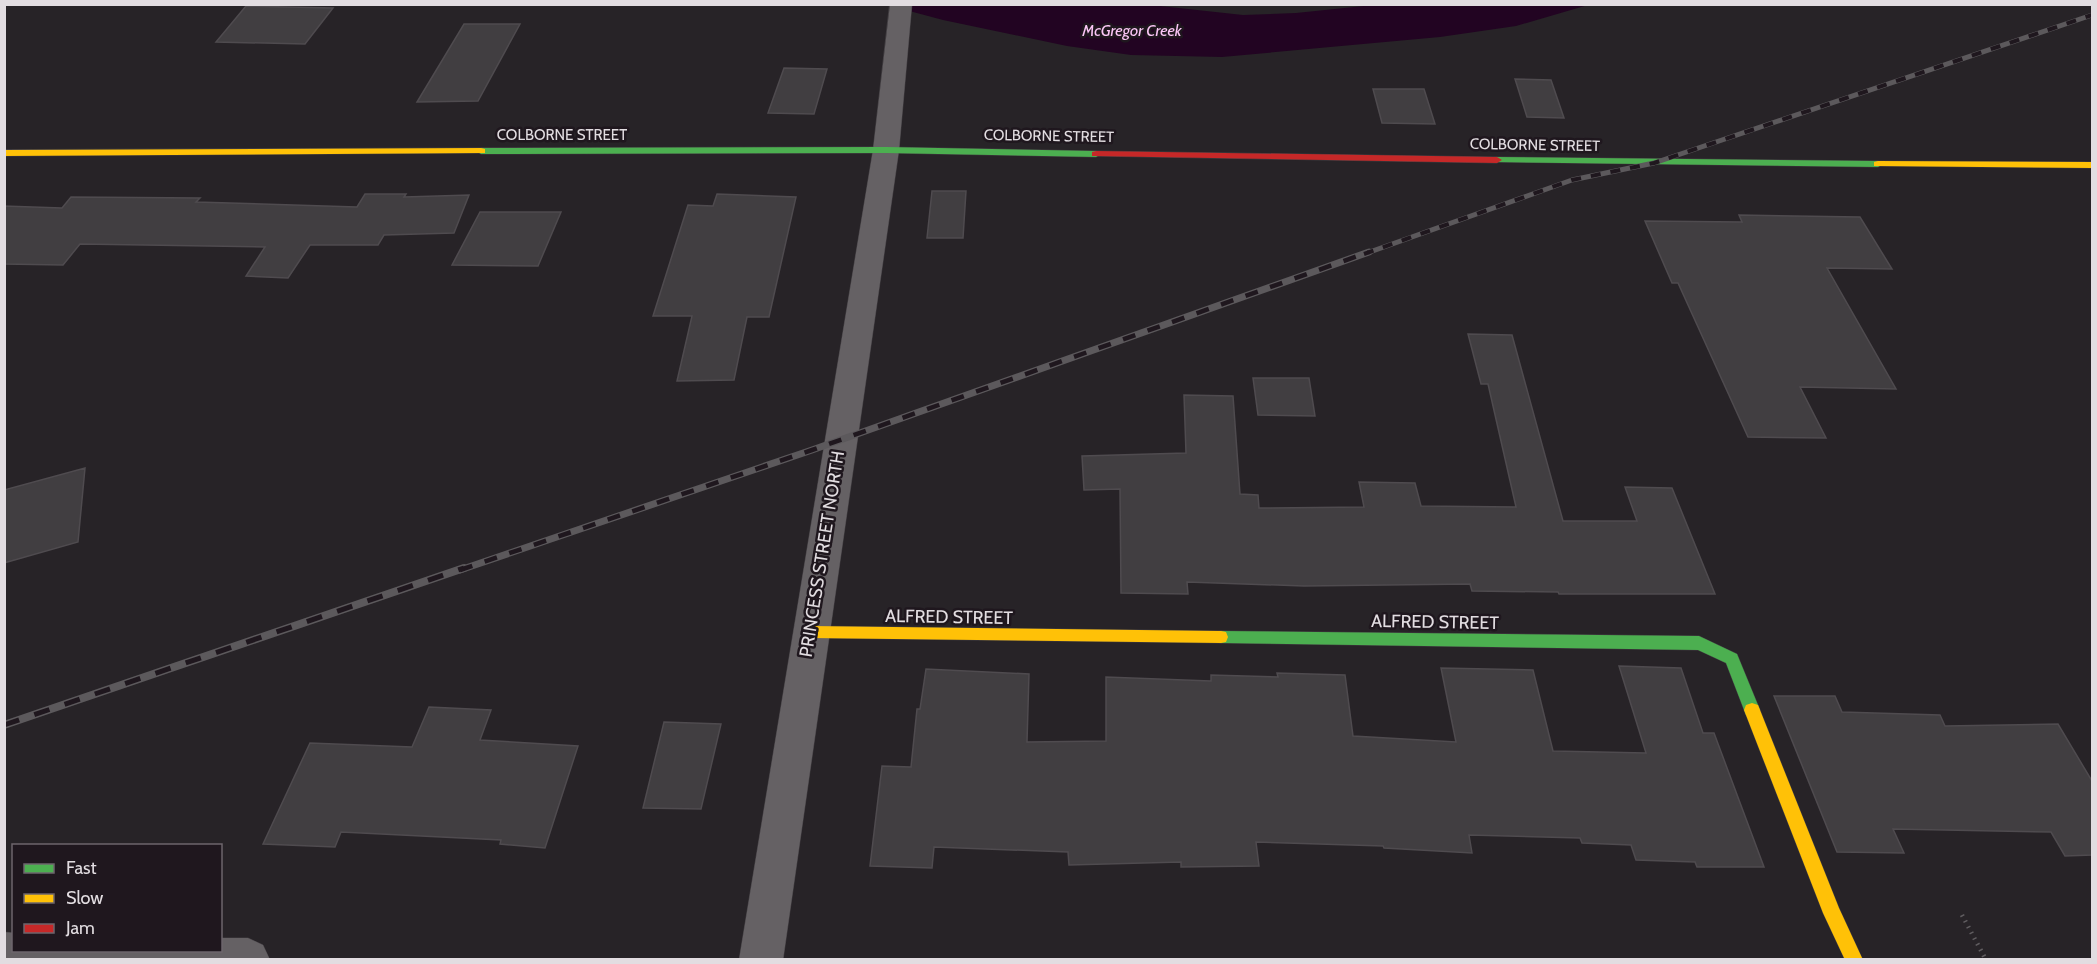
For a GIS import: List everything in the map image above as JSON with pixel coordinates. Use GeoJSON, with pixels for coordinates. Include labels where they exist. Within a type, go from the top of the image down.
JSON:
{"type":"FeatureCollection","features":[{"type":"Feature","properties":{"kind":"street","name":"PRINCESS STREET NORTH"},"geometry":{"type":"LineString","coordinates":[[761,960],[886,150],[900,12]]}},
{"type":"Feature","properties":{"kind":"street","name":"COLBORNE STREET"},"geometry":{"type":"LineString","coordinates":[[4,153],[886,150],[1654,163],[2092,165]]}},
{"type":"Feature","properties":{"kind":"street","name":"ALFRED STREET"},"geometry":{"type":"LineString","coordinates":[[810,632],[1699,643],[1731,658],[1832,913],[1854,960]]}},
{"type":"Feature","properties":{"kind":"street"},"geometry":{"type":"LineString","coordinates":[[4,954],[248,960]]}},
{"type":"Feature","properties":{"kind":"path"},"geometry":{"type":"LineString","coordinates":[[1962,915],[1986,960]]}},
{"type":"Feature","properties":{"kind":"water","name":"McGregor Creek"},"geometry":{"type":"Polygon","coordinates":[[[1142,4],[1243,15],[1296,13],[1383,4],[1588,5],[1516,26],[1440,37],[1222,57],[1131,55],[1067,46],[943,20],[887,5],[1142,4]]]}},
{"type":"Feature","properties":{"kind":"building"},"geometry":{"type":"Polygon","coordinates":[[[246,6],[333,8],[305,44],[216,42],[246,6]]]}},
{"type":"Feature","properties":{"kind":"building"},"geometry":{"type":"Polygon","coordinates":[[[464,24],[520,24],[478,101],[417,102],[464,24]]]}},
{"type":"Feature","properties":{"kind":"building"},"geometry":{"type":"Polygon","coordinates":[[[784,68],[827,69],[814,114],[768,113],[784,68]]]}},
{"type":"Feature","properties":{"kind":"building"},"geometry":{"type":"Polygon","coordinates":[[[1515,79],[1551,80],[1564,118],[1527,117],[1515,79]]]}},
{"type":"Feature","properties":{"kind":"building"},"geometry":{"type":"Polygon","coordinates":[[[1373,89],[1424,89],[1435,124],[1382,123],[1373,89]]]}},
{"type":"Feature","properties":{"kind":"building"},"geometry":{"type":"Polygon","coordinates":[[[932,191],[966,191],[963,238],[927,238],[932,191]]]}},
{"type":"Feature","properties":{"kind":"building"},"geometry":{"type":"Polygon","coordinates":[[[365,194],[406,194],[404,197],[469,195],[454,233],[384,235],[378,245],[310,245],[288,278],[246,276],[265,247],[80,244],[63,265],[4,264],[4,206],[62,208],[71,197],[200,198],[196,202],[357,207],[365,194]]]}},
{"type":"Feature","properties":{"kind":"building"},"geometry":{"type":"Polygon","coordinates":[[[717,194],[796,197],[769,317],[747,317],[734,380],[677,381],[692,316],[653,316],[688,205],[713,206],[717,194]]]}},
{"type":"Feature","properties":{"kind":"building"},"geometry":{"type":"Polygon","coordinates":[[[480,212],[561,212],[538,266],[452,265],[480,212]]]}},
{"type":"Feature","properties":{"kind":"building"},"geometry":{"type":"Polygon","coordinates":[[[1739,215],[1860,217],[1892,269],[1827,268],[1896,389],[1800,387],[1826,438],[1748,437],[1678,283],[1672,283],[1645,221],[1742,222],[1739,215]]]}},
{"type":"Feature","properties":{"kind":"building"},"geometry":{"type":"Polygon","coordinates":[[[1468,334],[1512,335],[1563,521],[1637,521],[1625,487],[1672,488],[1715,594],[1559,594],[1558,592],[1472,591],[1470,584],[1304,586],[1187,582],[1188,594],[1121,593],[1120,489],[1084,490],[1082,456],[1186,453],[1184,395],[1233,396],[1240,494],[1258,495],[1259,508],[1364,507],[1359,482],[1415,483],[1421,506],[1516,507],[1488,384],[1481,384],[1468,334]]]}},
{"type":"Feature","properties":{"kind":"building"},"geometry":{"type":"Polygon","coordinates":[[[1253,378],[1309,378],[1315,416],[1258,415],[1253,378]]]}},
{"type":"Feature","properties":{"kind":"building"},"geometry":{"type":"Polygon","coordinates":[[[85,468],[78,542],[4,563],[4,490],[85,468]]]}},
{"type":"Feature","properties":{"kind":"building"},"geometry":{"type":"Polygon","coordinates":[[[1619,666],[1681,668],[1703,733],[1714,733],[1764,867],[1697,867],[1695,862],[1636,860],[1631,845],[1582,843],[1580,838],[1469,835],[1472,853],[1384,848],[1383,846],[1256,842],[1259,866],[1181,867],[1181,862],[1069,865],[1068,852],[934,847],[932,868],[870,866],[882,766],[911,767],[917,709],[920,709],[926,669],[1029,674],[1027,742],[1106,741],[1106,677],[1211,681],[1211,675],[1278,677],[1277,673],[1345,675],[1353,736],[1456,742],[1441,668],[1533,670],[1553,751],[1646,753],[1619,666]]]}},
{"type":"Feature","properties":{"kind":"building"},"geometry":{"type":"Polygon","coordinates":[[[1774,696],[1835,696],[1842,712],[1940,715],[1945,726],[2058,724],[2092,781],[2092,855],[2065,856],[2051,832],[1893,829],[1904,853],[1837,852],[1774,696]]]}},
{"type":"Feature","properties":{"kind":"building"},"geometry":{"type":"Polygon","coordinates":[[[429,707],[491,710],[480,740],[578,746],[545,848],[500,844],[501,840],[341,832],[335,847],[263,844],[310,743],[412,747],[429,707]]]}},
{"type":"Feature","properties":{"kind":"building"},"geometry":{"type":"Polygon","coordinates":[[[664,722],[721,724],[701,809],[643,808],[664,722]]]}},
{"type":"Feature","properties":{"kind":"railway"},"geometry":{"type":"LineString","coordinates":[[1364,254],[1572,180],[1654,163],[2092,15]]}},
{"type":"Feature","properties":{"kind":"railway"},"geometry":{"type":"LineString","coordinates":[[460,570],[812,450],[1369,252]]}},
{"type":"Feature","properties":{"kind":"railway"},"geometry":{"type":"LineString","coordinates":[[4,725],[464,568]]}},
{"type":"Feature","properties":{"kind":"traffic: fast"},"geometry":{"type":"LineString","coordinates":[[481,151],[886,150],[1096,154]]}},
{"type":"Feature","properties":{"kind":"traffic: fast"},"geometry":{"type":"LineString","coordinates":[[1497,160],[1878,164]]}},
{"type":"Feature","properties":{"kind":"traffic: fast"},"geometry":{"type":"LineString","coordinates":[[1221,637],[1699,643],[1732,659],[1752,710]]}},
{"type":"Feature","properties":{"kind":"traffic: slow"},"geometry":{"type":"LineString","coordinates":[[4,153],[481,151]]}},
{"type":"Feature","properties":{"kind":"traffic: slow"},"geometry":{"type":"LineString","coordinates":[[1878,164],[2092,165]]}},
{"type":"Feature","properties":{"kind":"traffic: slow"},"geometry":{"type":"LineString","coordinates":[[810,632],[1221,637]]}},
{"type":"Feature","properties":{"kind":"traffic: slow"},"geometry":{"type":"LineString","coordinates":[[1752,710],[1832,913],[1854,960]]}},
{"type":"Feature","properties":{"kind":"traffic: jam"},"geometry":{"type":"LineString","coordinates":[[1096,154],[1497,160]]}}]}
